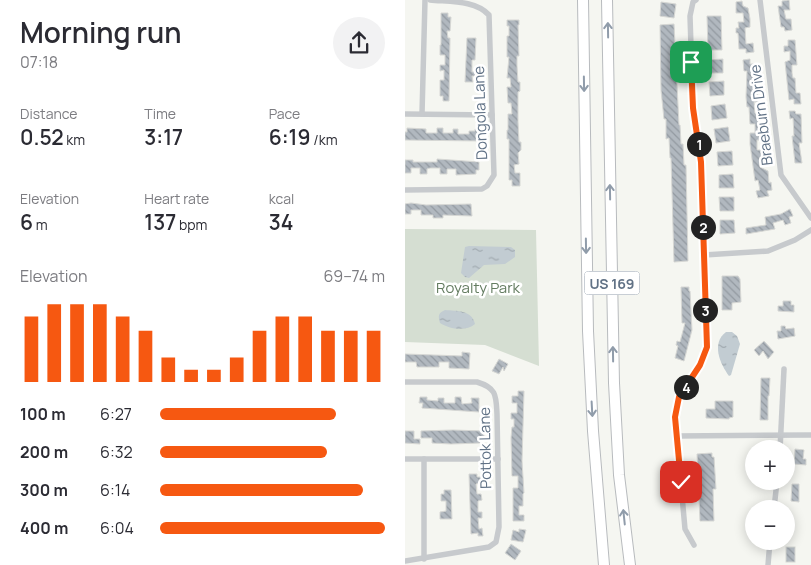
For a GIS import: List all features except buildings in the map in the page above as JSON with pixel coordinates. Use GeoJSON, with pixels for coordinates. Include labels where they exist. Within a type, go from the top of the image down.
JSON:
{"type":"FeatureCollection","features":[{"type":"Feature","properties":{"kind":"highway","name":"US 169"},"geometry":{"type":"LineString","coordinates":[[583,0],[588,331],[593,441],[604,565]]}},
{"type":"Feature","properties":{"kind":"highway","name":"US 169"},"geometry":{"type":"LineString","coordinates":[[607,0],[614,383],[619,475],[629,565]]}},
{"type":"Feature","properties":{"kind":"street"},"geometry":{"type":"LineString","coordinates":[[422,114],[425,0]]}},
{"type":"Feature","properties":{"kind":"street","name":"Dongola Lane"},"geometry":{"type":"LineString","coordinates":[[405,190],[474,190],[487,186],[494,175],[489,15],[484,9],[475,5],[430,0]]}},
{"type":"Feature","properties":{"kind":"street","name":"Braeburn Drive"},"geometry":{"type":"LineString","coordinates":[[760,0],[781,175],[811,218]]}},
{"type":"Feature","properties":{"kind":"street"},"geometry":{"type":"LineString","coordinates":[[694,545],[685,529],[675,417],[679,397],[700,365],[707,347],[701,162],[693,108],[689,16],[695,1]]}},
{"type":"Feature","properties":{"kind":"street"},"geometry":{"type":"LineString","coordinates":[[405,114],[492,115]]}},
{"type":"Feature","properties":{"kind":"street"},"geometry":{"type":"LineString","coordinates":[[704,255],[768,251],[795,240],[811,230]]}},
{"type":"Feature","properties":{"kind":"street"},"geometry":{"type":"LineString","coordinates":[[781,440],[784,369]]}},
{"type":"Feature","properties":{"kind":"street","name":"Pottok Lane"},"geometry":{"type":"LineString","coordinates":[[405,382],[477,382],[488,385],[492,389],[496,400],[499,527],[496,542],[484,548],[423,559]]}},
{"type":"Feature","properties":{"kind":"street"},"geometry":{"type":"LineString","coordinates":[[677,436],[811,435]]}},
{"type":"Feature","properties":{"kind":"street"},"geometry":{"type":"LineString","coordinates":[[405,459],[498,460]]}},
{"type":"Feature","properties":{"kind":"street"},"geometry":{"type":"LineString","coordinates":[[405,561],[423,559],[424,459]]}},
{"type":"Feature","properties":{"kind":"street"},"geometry":{"type":"LineString","coordinates":[[768,565],[769,550]]}},
{"type":"Feature","properties":{"kind":"green space","name":"Royalty Park"},"geometry":{"type":"Polygon","coordinates":[[[405,229],[536,230],[539,366],[485,345],[405,342],[405,229]]]}},
{"type":"Feature","properties":{"kind":"water"},"geometry":{"type":"Polygon","coordinates":[[[465,247],[511,247],[515,250],[515,257],[505,264],[484,265],[469,278],[461,273],[465,247]]]}},
{"type":"Feature","properties":{"kind":"water"},"geometry":{"type":"Polygon","coordinates":[[[445,310],[459,311],[467,314],[471,316],[475,324],[462,329],[444,325],[440,323],[439,317],[441,312],[445,310]]]}},
{"type":"Feature","properties":{"kind":"water"},"geometry":{"type":"Polygon","coordinates":[[[726,332],[732,332],[737,336],[740,344],[731,375],[729,376],[720,360],[718,348],[721,337],[726,332]]]}},
{"type":"Feature","properties":{"kind":"route"},"geometry":{"type":"LineString","coordinates":[[681,482],[675,417],[679,397],[700,365],[707,347],[701,162],[693,108],[691,62]]}}]}
